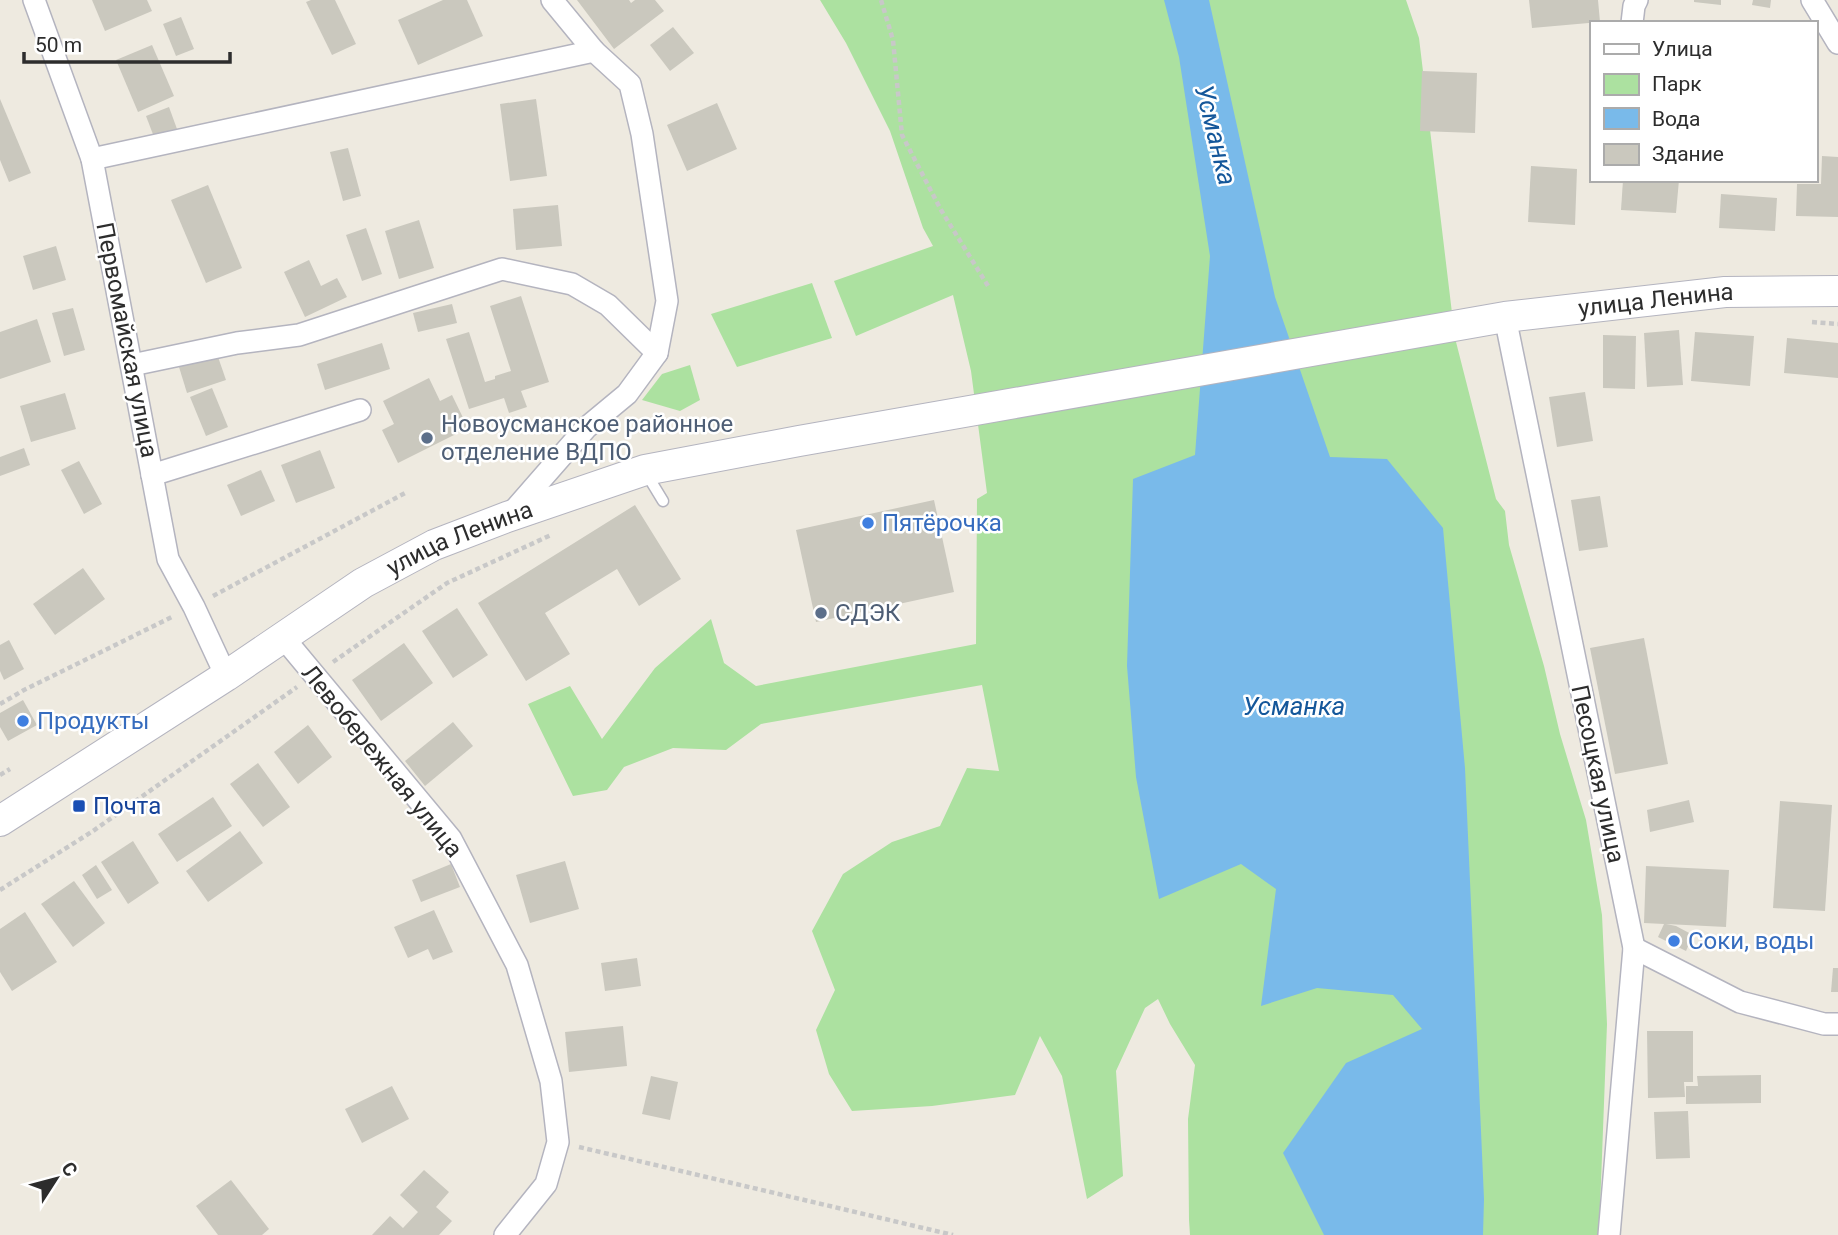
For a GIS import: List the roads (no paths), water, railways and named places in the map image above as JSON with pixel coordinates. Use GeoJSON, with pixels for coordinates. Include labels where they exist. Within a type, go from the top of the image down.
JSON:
{"type":"FeatureCollection","features":[{"type":"Feature","properties":{"kind":"main road","name":"улица Ленина"},"geometry":{"type":"LineString","coordinates":[[0,821],[226,676],[363,583],[434,545],[645,470],[1505,317],[1725,292],[1838,291]]}},
{"type":"Feature","properties":{"kind":"street","name":"Первомайская улица"},"geometry":{"type":"LineString","coordinates":[[34,0],[92,159],[168,559],[226,676]]}},
{"type":"Feature","properties":{"kind":"street"},"geometry":{"type":"LineString","coordinates":[[507,517],[586,428],[627,394],[657,353],[667,301],[642,134],[630,84],[594,51],[552,0]]}},
{"type":"Feature","properties":{"kind":"street"},"geometry":{"type":"LineString","coordinates":[[1632,21],[1637,0]]}},
{"type":"Feature","properties":{"kind":"street"},"geometry":{"type":"LineString","coordinates":[[1812,0],[1838,43]]}},
{"type":"Feature","properties":{"kind":"street"},"geometry":{"type":"LineString","coordinates":[[92,159],[594,51]]}},
{"type":"Feature","properties":{"kind":"street"},"geometry":{"type":"LineString","coordinates":[[132,365],[237,343],[299,335],[502,269],[572,284],[608,305],[657,353]]}},
{"type":"Feature","properties":{"kind":"street","name":"Песоцкая улица"},"geometry":{"type":"LineString","coordinates":[[1505,317],[1632,940],[1609,1235]]}},
{"type":"Feature","properties":{"kind":"street"},"geometry":{"type":"LineString","coordinates":[[152,475],[360,410]]}},
{"type":"Feature","properties":{"kind":"street","name":"Левобережная улица"},"geometry":{"type":"LineString","coordinates":[[282,636],[451,839],[517,965],[551,1081],[558,1142],[545,1184],[505,1235]]}},
{"type":"Feature","properties":{"kind":"street"},"geometry":{"type":"LineString","coordinates":[[1632,940],[1740,1002],[1833,1029]]}},
{"type":"Feature","properties":{"kind":"lane"},"geometry":{"type":"LineString","coordinates":[[645,470],[663,500]]}},
{"type":"Feature","properties":{"kind":"water","name":"Усманка"},"geometry":{"type":"Polygon","coordinates":[[[1164,0],[1209,0],[1275,297],[1330,457],[1387,459],[1443,528],[1465,768],[1484,1199],[1483,1235],[1324,1235],[1283,1153],[1346,1063],[1422,1029],[1393,995],[1317,988],[1261,1006],[1276,889],[1241,864],[1159,899],[1136,777],[1127,666],[1133,479],[1195,455],[1210,256],[1179,57],[1164,0]]]}},
{"type":"Feature","properties":{"kind":"place","name":"Новоусманское районное отделение ВДПО"},"geometry":{"type":"Point","coordinates":[427,438]}},
{"type":"Feature","properties":{"kind":"place","name":"Пятёрочка"},"geometry":{"type":"Point","coordinates":[868,523]}},
{"type":"Feature","properties":{"kind":"place","name":"СДЭК"},"geometry":{"type":"Point","coordinates":[821,613]}},
{"type":"Feature","properties":{"kind":"place","name":"Продукты"},"geometry":{"type":"Point","coordinates":[23,721]}},
{"type":"Feature","properties":{"kind":"place","name":"Почта"},"geometry":{"type":"Point","coordinates":[79,806]}},
{"type":"Feature","properties":{"kind":"place","name":"Соки, воды"},"geometry":{"type":"Point","coordinates":[1674,941]}}]}
